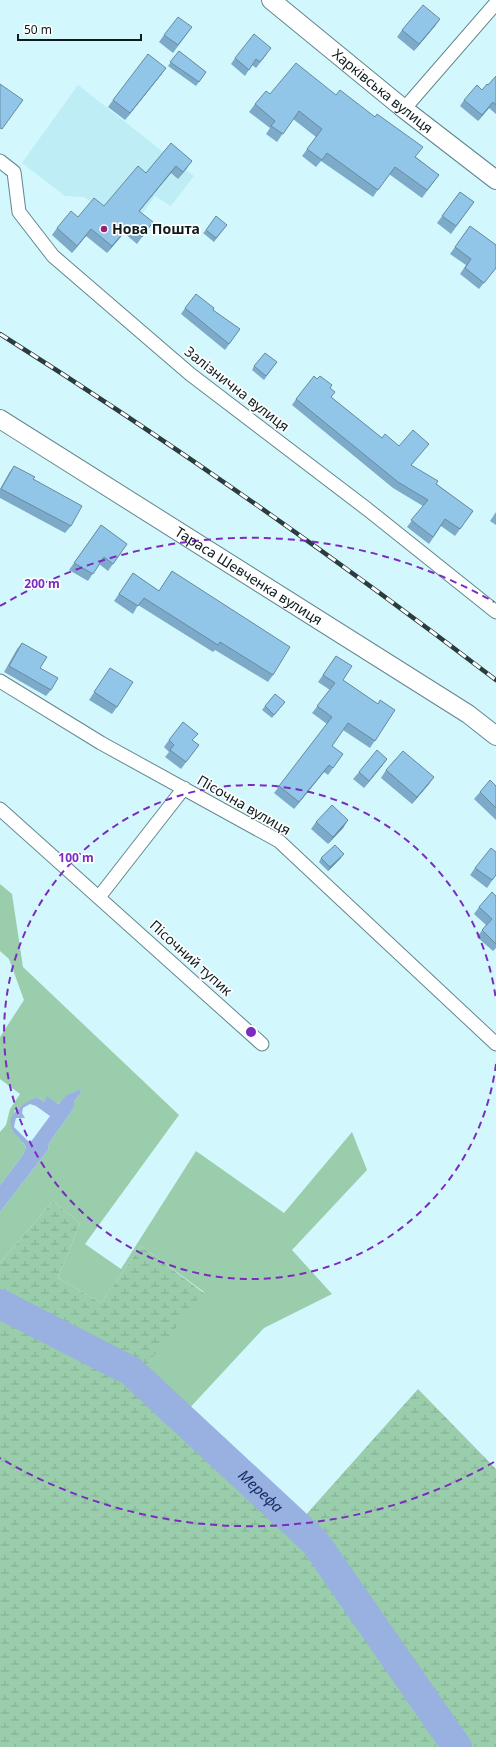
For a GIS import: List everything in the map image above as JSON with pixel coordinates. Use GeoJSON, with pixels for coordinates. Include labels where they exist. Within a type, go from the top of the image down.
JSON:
{"type":"FeatureCollection","features":[{"type":"Feature","properties":{"kind":"street","name":"Харківська вулиця"},"geometry":{"type":"LineString","coordinates":[[271,0],[404,109],[496,180]]}},
{"type":"Feature","properties":{"kind":"street"},"geometry":{"type":"LineString","coordinates":[[404,109],[496,3]]}},
{"type":"Feature","properties":{"kind":"street","name":"Залізнична вулиця"},"geometry":{"type":"LineString","coordinates":[[0,161],[14,172],[19,212],[53,256],[190,374],[367,509],[496,612]]}},
{"type":"Feature","properties":{"kind":"street","name":"Тараса Шевченка вулиця"},"geometry":{"type":"LineString","coordinates":[[0,419],[468,714],[496,736]]}},
{"type":"Feature","properties":{"kind":"street","name":"Пісочна вулиця"},"geometry":{"type":"LineString","coordinates":[[0,681],[101,743],[279,841],[496,1044]]}},
{"type":"Feature","properties":{"kind":"street"},"geometry":{"type":"LineString","coordinates":[[99,897],[184,788]]}},
{"type":"Feature","properties":{"kind":"street","name":"Пісочний тупик"},"geometry":{"type":"LineString","coordinates":[[0,809],[262,1044]]}},
{"type":"Feature","properties":{"kind":"shaded area"},"geometry":{"type":"Polygon","coordinates":[[[78,85],[194,176],[171,206],[155,196],[135,224],[83,197],[65,196],[22,163],[78,85]]]}},
{"type":"Feature","properties":{"kind":"shaded area"},"geometry":{"type":"Polygon","coordinates":[[[79,1090],[82,1091],[74,1102],[74,1108],[49,1143],[48,1150],[0,1212],[0,1185],[23,1155],[26,1147],[12,1128],[12,1117],[20,1107],[37,1097],[44,1102],[47,1096],[58,1104],[67,1095],[79,1090]],[[30,1104],[23,1108],[22,1113],[25,1118],[16,1118],[14,1127],[30,1143],[50,1116],[36,1106],[30,1104]]]}},
{"type":"Feature","properties":{"kind":"green space"},"geometry":{"type":"Polygon","coordinates":[[[0,884],[12,894],[23,967],[179,1115],[85,1244],[121,1269],[196,1151],[284,1213],[352,1132],[367,1170],[292,1250],[332,1294],[264,1328],[186,1412],[143,1370],[204,1292],[141,1246],[101,1303],[58,1278],[80,1223],[53,1201],[0,1263],[0,1212],[48,1150],[49,1143],[74,1108],[74,1102],[82,1091],[71,1094],[57,1104],[48,1097],[44,1102],[37,1097],[15,1110],[12,1122],[13,1127],[16,1134],[26,1147],[23,1155],[0,1185],[0,1132],[6,1125],[10,1109],[20,1094],[0,1079],[0,1037],[24,1000],[9,959],[0,951],[0,884]]]}},
{"type":"Feature","properties":{"kind":"green space"},"geometry":{"type":"Polygon","coordinates":[[[53,1201],[80,1223],[58,1278],[101,1303],[141,1246],[204,1293],[143,1370],[186,1412],[250,1466],[303,1518],[418,1389],[496,1469],[496,1747],[0,1747],[0,1263],[53,1201]]]}},
{"type":"Feature","properties":{"kind":"building"},"geometry":{"type":"Polygon","coordinates":[[[423,5],[440,19],[419,44],[402,30],[423,5]]]}},
{"type":"Feature","properties":{"kind":"building"},"geometry":{"type":"Polygon","coordinates":[[[178,17],[192,27],[178,45],[164,35],[178,17]]]}},
{"type":"Feature","properties":{"kind":"building"},"geometry":{"type":"Polygon","coordinates":[[[254,34],[271,48],[260,62],[256,59],[249,70],[235,58],[254,34]]]}},
{"type":"Feature","properties":{"kind":"building"},"geometry":{"type":"Polygon","coordinates":[[[179,51],[206,72],[199,82],[170,62],[179,51]]]}},
{"type":"Feature","properties":{"kind":"building"},"geometry":{"type":"Polygon","coordinates":[[[148,54],[166,68],[130,113],[113,100],[148,54]]]}},
{"type":"Feature","properties":{"kind":"building"},"geometry":{"type":"Polygon","coordinates":[[[296,63],[336,95],[340,90],[375,117],[377,114],[423,147],[415,157],[439,175],[427,190],[395,167],[378,190],[327,153],[322,160],[307,149],[322,129],[299,111],[283,134],[271,126],[275,121],[255,104],[266,91],[270,94],[296,63]]]}},
{"type":"Feature","properties":{"kind":"building"},"geometry":{"type":"Polygon","coordinates":[[[496,76],[496,105],[493,102],[482,115],[464,100],[477,85],[482,90],[496,76]]]}},
{"type":"Feature","properties":{"kind":"building"},"geometry":{"type":"Polygon","coordinates":[[[0,84],[23,100],[2,129],[0,128],[0,84]]]}},
{"type":"Feature","properties":{"kind":"building"},"geometry":{"type":"Polygon","coordinates":[[[171,143],[192,161],[183,172],[176,166],[139,211],[153,222],[142,237],[129,226],[112,246],[91,229],[77,246],[57,228],[71,211],[78,217],[94,198],[104,206],[138,166],[146,173],[171,143]]]}},
{"type":"Feature","properties":{"kind":"building"},"geometry":{"type":"Polygon","coordinates":[[[460,192],[474,202],[456,226],[442,216],[460,192]]]}},
{"type":"Feature","properties":{"kind":"building"},"geometry":{"type":"Polygon","coordinates":[[[216,216],[227,225],[216,238],[206,230],[216,216]]]}},
{"type":"Feature","properties":{"kind":"building"},"geometry":{"type":"Polygon","coordinates":[[[470,226],[496,245],[496,268],[484,283],[465,268],[471,259],[455,247],[470,226]]]}},
{"type":"Feature","properties":{"kind":"building"},"geometry":{"type":"Polygon","coordinates":[[[196,294],[214,308],[213,310],[240,329],[229,344],[185,308],[196,294]]]}},
{"type":"Feature","properties":{"kind":"building"},"geometry":{"type":"Polygon","coordinates":[[[265,353],[277,362],[266,376],[254,366],[265,353]]]}},
{"type":"Feature","properties":{"kind":"building"},"geometry":{"type":"Polygon","coordinates":[[[314,376],[317,379],[320,376],[332,385],[330,388],[335,392],[331,397],[382,438],[385,434],[399,446],[413,430],[429,444],[411,465],[438,481],[436,484],[473,511],[460,529],[445,519],[433,537],[411,520],[428,500],[398,482],[296,399],[314,376]]]}},
{"type":"Feature","properties":{"kind":"building"},"geometry":{"type":"Polygon","coordinates":[[[14,466],[35,477],[33,479],[82,506],[71,526],[1,489],[14,466]]]}},
{"type":"Feature","properties":{"kind":"building"},"geometry":{"type":"Polygon","coordinates":[[[101,525],[127,544],[113,564],[104,557],[93,574],[74,563],[101,525]]]}},
{"type":"Feature","properties":{"kind":"building"},"geometry":{"type":"Polygon","coordinates":[[[172,571],[290,647],[273,675],[220,642],[218,645],[144,598],[138,606],[119,594],[133,573],[159,591],[172,571]]]}},
{"type":"Feature","properties":{"kind":"building"},"geometry":{"type":"Polygon","coordinates":[[[22,643],[47,657],[40,668],[58,678],[51,690],[9,666],[22,643]]]}},
{"type":"Feature","properties":{"kind":"building"},"geometry":{"type":"Polygon","coordinates":[[[336,656],[352,666],[343,680],[378,704],[380,700],[395,710],[375,741],[348,723],[332,746],[343,754],[333,768],[329,765],[299,802],[279,786],[332,717],[317,706],[335,683],[323,675],[336,656]]]}},
{"type":"Feature","properties":{"kind":"building"},"geometry":{"type":"Polygon","coordinates":[[[110,668],[133,682],[117,707],[94,692],[110,668]]]}},
{"type":"Feature","properties":{"kind":"building"},"geometry":{"type":"Polygon","coordinates":[[[275,694],[285,702],[274,715],[265,706],[275,694]]]}},
{"type":"Feature","properties":{"kind":"building"},"geometry":{"type":"Polygon","coordinates":[[[183,722],[198,734],[192,740],[199,745],[186,762],[170,750],[174,745],[169,740],[183,722]]]}},
{"type":"Feature","properties":{"kind":"building"},"geometry":{"type":"Polygon","coordinates":[[[377,750],[387,759],[369,781],[359,772],[377,750]]]}},
{"type":"Feature","properties":{"kind":"building"},"geometry":{"type":"Polygon","coordinates":[[[403,751],[434,777],[417,797],[386,770],[403,751]]]}},
{"type":"Feature","properties":{"kind":"building"},"geometry":{"type":"Polygon","coordinates":[[[490,780],[496,786],[496,808],[480,792],[490,780]]]}},
{"type":"Feature","properties":{"kind":"building"},"geometry":{"type":"Polygon","coordinates":[[[332,805],[348,820],[333,837],[316,822],[332,805]]]}},
{"type":"Feature","properties":{"kind":"building"},"geometry":{"type":"Polygon","coordinates":[[[335,845],[344,854],[330,867],[321,858],[335,845]]]}},
{"type":"Feature","properties":{"kind":"building"},"geometry":{"type":"Polygon","coordinates":[[[491,848],[496,852],[496,875],[492,880],[475,868],[491,848]]]}},
{"type":"Feature","properties":{"kind":"building"},"geometry":{"type":"Polygon","coordinates":[[[492,892],[496,896],[496,944],[482,930],[492,919],[479,907],[492,892]]]}},
{"type":"Feature","properties":{"kind":"waterway","name":"Мерефа"},"geometry":{"type":"LineString","coordinates":[[0,1304],[131,1371],[315,1542],[457,1747]]}},
{"type":"Feature","properties":{"kind":"railway"},"geometry":{"type":"LineString","coordinates":[[0,334],[127,416],[314,545],[496,680]]}},
{"type":"Feature","properties":{"kind":"place","name":"Нова Пошта"},"geometry":{"type":"Point","coordinates":[104,229]}}]}
